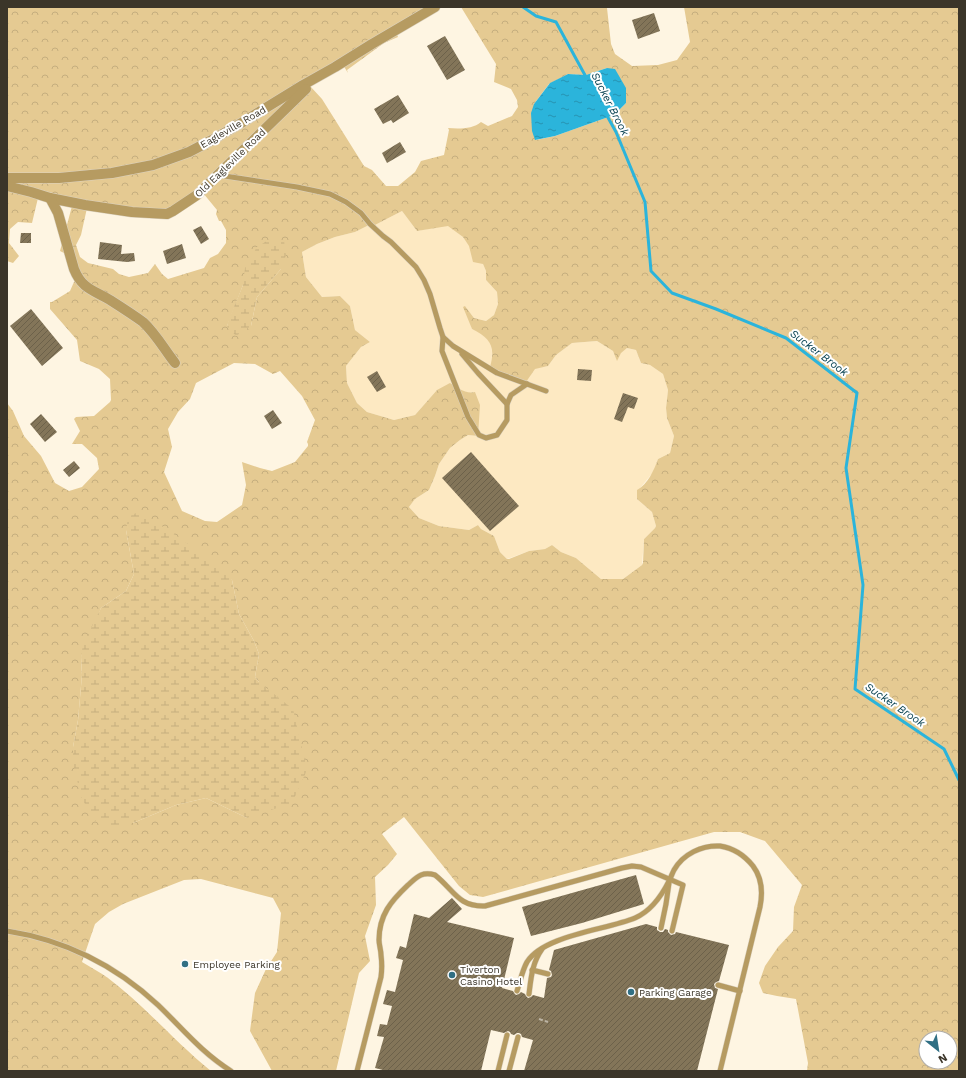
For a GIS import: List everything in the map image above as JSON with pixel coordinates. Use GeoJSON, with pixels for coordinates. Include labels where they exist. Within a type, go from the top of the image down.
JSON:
{"type":"FeatureCollection","features":[{"type":"Feature","properties":{"kind":"street","name":"Eagleville Road"},"geometry":{"type":"LineString","coordinates":[[7,178],[59,178],[112,173],[153,165],[189,152],[212,140],[435,7]]}},
{"type":"Feature","properties":{"kind":"street","name":"Old Eagleville Road"},"geometry":{"type":"LineString","coordinates":[[7,186],[50,198],[124,212],[167,214],[174,212],[192,200],[319,76]]}},
{"type":"Feature","properties":{"kind":"street"},"geometry":{"type":"LineString","coordinates":[[50,198],[58,213],[74,269],[81,282],[87,288],[112,301],[130,313],[146,326],[157,337],[175,363]]}},
{"type":"Feature","properties":{"kind":"lane"},"geometry":{"type":"LineString","coordinates":[[218,175],[282,184],[330,194],[354,207],[391,242],[416,267],[424,280],[430,294],[443,337],[442,351],[468,417],[479,435],[486,438],[497,435],[507,420],[507,404],[511,395],[527,384]]}},
{"type":"Feature","properties":{"kind":"lane"},"geometry":{"type":"LineString","coordinates":[[443,337],[459,350],[497,373],[546,391]]}},
{"type":"Feature","properties":{"kind":"lane"},"geometry":{"type":"LineString","coordinates":[[459,350],[507,404]]}},
{"type":"Feature","properties":{"kind":"lane"},"geometry":{"type":"LineString","coordinates":[[661,928],[673,871],[681,860],[692,853],[704,848],[724,847],[736,851],[746,858],[755,869],[762,887],[762,900],[720,1071]]}},
{"type":"Feature","properties":{"kind":"lane"},"geometry":{"type":"LineString","coordinates":[[357,1071],[381,977],[382,961],[379,941],[385,912],[392,901],[422,874],[429,873],[435,875],[464,902],[474,906],[480,906],[490,905],[632,866],[641,867],[683,885],[672,930]]}},
{"type":"Feature","properties":{"kind":"lane"},"geometry":{"type":"LineString","coordinates":[[518,991],[526,964],[534,954],[544,947],[562,939],[630,920],[639,916],[654,905],[670,880]]}},
{"type":"Feature","properties":{"kind":"lane"},"geometry":{"type":"LineString","coordinates":[[7,930],[64,945],[90,957],[127,979],[166,1013],[196,1044],[230,1071]]}},
{"type":"Feature","properties":{"kind":"lane"},"geometry":{"type":"LineString","coordinates":[[529,994],[532,970],[537,957],[544,947]]}},
{"type":"Feature","properties":{"kind":"lane"},"geometry":{"type":"LineString","coordinates":[[532,970],[548,974]]}},
{"type":"Feature","properties":{"kind":"lane"},"geometry":{"type":"LineString","coordinates":[[718,985],[740,991]]}},
{"type":"Feature","properties":{"kind":"lane"},"geometry":{"type":"LineString","coordinates":[[498,1071],[507,1035]]}},
{"type":"Feature","properties":{"kind":"lane"},"geometry":{"type":"LineString","coordinates":[[510,1071],[518,1037]]}},
{"type":"Feature","properties":{"kind":"path"},"geometry":{"type":"LineString","coordinates":[[539,1019],[548,1022]]}},
{"type":"Feature","properties":{"kind":"shaded area"},"geometry":{"type":"Polygon","coordinates":[[[402,211],[417,231],[448,225],[463,237],[483,264],[486,271],[486,280],[497,292],[498,304],[494,315],[486,321],[474,318],[465,306],[472,329],[481,333],[491,343],[494,368],[501,374],[548,366],[556,355],[572,343],[597,341],[613,351],[617,360],[621,352],[627,348],[636,350],[641,363],[650,365],[663,374],[668,390],[666,408],[667,418],[674,436],[670,453],[658,459],[654,471],[641,487],[637,499],[652,512],[656,526],[644,539],[642,565],[623,579],[601,579],[576,558],[561,552],[552,545],[545,549],[529,551],[507,559],[500,552],[494,536],[481,529],[478,525],[469,530],[439,526],[419,518],[409,507],[415,499],[429,490],[439,464],[450,448],[468,435],[478,436],[475,392],[469,393],[460,390],[437,390],[415,415],[394,420],[367,412],[357,403],[347,383],[346,366],[361,347],[370,342],[355,330],[350,306],[340,296],[322,297],[306,277],[302,252],[335,237],[355,232],[367,226],[375,225],[402,211]]]}},
{"type":"Feature","properties":{"kind":"green space"},"geometry":{"type":"Polygon","coordinates":[[[7,7],[437,7],[396,32],[398,37],[384,43],[347,70],[348,73],[343,65],[310,86],[322,99],[364,166],[372,170],[386,186],[398,186],[415,172],[421,161],[444,155],[449,130],[448,128],[470,127],[481,122],[488,126],[512,116],[518,107],[517,100],[511,89],[494,82],[496,64],[461,7],[608,7],[611,44],[615,54],[632,66],[658,65],[677,60],[690,42],[684,7],[959,7],[959,1071],[807,1071],[808,1063],[796,999],[763,993],[759,983],[765,966],[778,947],[793,931],[794,907],[802,885],[765,841],[740,832],[714,832],[483,897],[470,895],[459,886],[404,817],[382,834],[397,854],[375,877],[376,905],[365,936],[370,961],[359,973],[336,1071],[272,1071],[250,1031],[255,993],[266,969],[277,952],[281,913],[273,898],[201,879],[184,880],[123,904],[109,912],[95,924],[82,962],[105,976],[122,989],[211,1071],[7,1071],[7,403],[13,411],[24,436],[41,456],[55,483],[69,491],[82,487],[99,469],[97,458],[82,444],[72,444],[80,431],[74,419],[76,417],[94,416],[111,400],[110,379],[99,369],[80,361],[77,340],[50,309],[50,302],[70,291],[78,273],[74,258],[60,251],[72,206],[38,198],[32,223],[18,222],[10,229],[9,243],[19,256],[13,263],[7,261],[7,7]],[[607,68],[586,75],[568,74],[549,84],[534,104],[536,140],[555,136],[614,115],[626,103],[607,68]],[[203,193],[164,216],[87,208],[81,235],[76,245],[80,257],[88,263],[113,269],[119,274],[129,277],[148,273],[155,264],[162,274],[168,279],[204,268],[210,258],[218,254],[226,243],[226,230],[221,221],[219,221],[216,214],[217,210],[203,193]],[[402,211],[375,225],[367,226],[355,232],[335,237],[302,252],[306,277],[322,297],[340,296],[350,306],[355,330],[370,342],[361,347],[346,366],[347,383],[357,403],[367,412],[394,420],[415,415],[437,390],[450,383],[459,389],[475,392],[480,405],[478,436],[468,435],[450,448],[439,464],[429,490],[415,499],[409,507],[419,518],[439,526],[469,530],[478,525],[481,529],[494,536],[500,552],[507,559],[529,551],[545,549],[552,545],[561,552],[576,558],[601,579],[623,579],[642,565],[644,539],[656,526],[652,512],[637,499],[637,490],[647,480],[658,459],[670,453],[674,436],[667,418],[666,408],[668,390],[663,374],[650,365],[641,363],[636,350],[627,348],[621,353],[617,361],[613,351],[597,341],[572,343],[556,355],[548,366],[535,369],[526,382],[501,374],[494,368],[490,367],[492,360],[492,348],[487,339],[472,329],[463,307],[465,306],[474,318],[486,321],[494,315],[498,304],[497,292],[486,280],[486,271],[483,264],[473,262],[469,246],[463,237],[448,226],[417,231],[402,211]],[[281,269],[243,285],[227,326],[251,326],[257,297],[281,269]],[[234,363],[196,383],[190,399],[178,412],[168,429],[172,447],[164,472],[182,511],[205,521],[217,522],[242,505],[246,485],[242,462],[272,471],[295,462],[308,446],[307,442],[315,420],[302,396],[280,371],[273,374],[255,364],[234,363]],[[126,530],[134,574],[126,591],[101,608],[81,657],[82,675],[78,720],[73,747],[133,823],[176,805],[206,798],[247,818],[259,682],[255,677],[259,654],[254,641],[239,614],[232,580],[126,530]]]}},
{"type":"Feature","properties":{"kind":"green space"},"geometry":{"type":"Polygon","coordinates":[[[270,239],[284,241],[286,255],[281,269],[257,297],[251,326],[236,336],[227,326],[243,285],[245,268],[257,247],[270,239]]]}},
{"type":"Feature","properties":{"kind":"green space"},"geometry":{"type":"Polygon","coordinates":[[[136,513],[147,516],[225,569],[232,580],[239,614],[254,641],[259,654],[255,677],[259,682],[293,709],[307,770],[292,803],[247,818],[206,798],[176,805],[133,823],[114,827],[100,824],[92,818],[81,796],[73,764],[73,747],[78,720],[82,675],[81,657],[83,644],[101,608],[126,591],[134,574],[126,530],[128,517],[136,513]]]}},
{"type":"Feature","properties":{"kind":"water"},"geometry":{"type":"Polygon","coordinates":[[[607,68],[615,69],[626,88],[626,103],[614,115],[555,136],[535,140],[532,131],[531,113],[534,104],[550,83],[568,74],[586,75],[607,68]]]}},
{"type":"Feature","properties":{"kind":"building"},"geometry":{"type":"Polygon","coordinates":[[[654,13],[660,31],[638,39],[632,20],[654,13]]]}},
{"type":"Feature","properties":{"kind":"building"},"geometry":{"type":"Polygon","coordinates":[[[445,36],[465,70],[447,80],[427,46],[445,36]]]}},
{"type":"Feature","properties":{"kind":"building"},"geometry":{"type":"Polygon","coordinates":[[[398,95],[409,113],[393,123],[391,120],[383,124],[374,109],[398,95]]]}},
{"type":"Feature","properties":{"kind":"building"},"geometry":{"type":"Polygon","coordinates":[[[400,142],[406,152],[387,163],[382,153],[400,142]]]}},
{"type":"Feature","properties":{"kind":"building"},"geometry":{"type":"Polygon","coordinates":[[[201,226],[209,239],[201,244],[193,230],[201,226]]]}},
{"type":"Feature","properties":{"kind":"building"},"geometry":{"type":"Polygon","coordinates":[[[21,233],[31,233],[31,243],[20,243],[21,233]]]}},
{"type":"Feature","properties":{"kind":"building"},"geometry":{"type":"Polygon","coordinates":[[[100,242],[122,245],[121,254],[134,253],[135,261],[127,262],[98,259],[100,242]]]}},
{"type":"Feature","properties":{"kind":"building"},"geometry":{"type":"Polygon","coordinates":[[[182,244],[186,258],[167,264],[163,251],[182,244]]]}},
{"type":"Feature","properties":{"kind":"building"},"geometry":{"type":"Polygon","coordinates":[[[31,309],[63,348],[42,366],[10,326],[31,309]]]}},
{"type":"Feature","properties":{"kind":"building"},"geometry":{"type":"Polygon","coordinates":[[[578,369],[592,370],[591,381],[577,380],[578,369]]]}},
{"type":"Feature","properties":{"kind":"building"},"geometry":{"type":"Polygon","coordinates":[[[377,371],[386,387],[377,392],[367,377],[377,371]]]}},
{"type":"Feature","properties":{"kind":"building"},"geometry":{"type":"Polygon","coordinates":[[[623,393],[638,398],[634,409],[628,407],[622,422],[614,419],[623,393]]]}},
{"type":"Feature","properties":{"kind":"building"},"geometry":{"type":"Polygon","coordinates":[[[273,410],[282,423],[272,429],[264,416],[273,410]]]}},
{"type":"Feature","properties":{"kind":"building"},"geometry":{"type":"Polygon","coordinates":[[[41,414],[57,432],[45,442],[30,424],[41,414]]]}},
{"type":"Feature","properties":{"kind":"building"},"geometry":{"type":"Polygon","coordinates":[[[471,452],[519,506],[490,531],[442,478],[471,452]]]}},
{"type":"Feature","properties":{"kind":"building"},"geometry":{"type":"Polygon","coordinates":[[[74,461],[80,468],[69,477],[63,470],[74,461]]]}},
{"type":"Feature","properties":{"kind":"building"},"geometry":{"type":"Polygon","coordinates":[[[636,875],[644,904],[582,923],[531,936],[522,907],[636,875]]]}},
{"type":"Feature","properties":{"kind":"building"},"geometry":{"type":"Polygon","coordinates":[[[452,898],[462,909],[447,922],[514,938],[502,988],[513,991],[516,995],[521,992],[528,998],[533,995],[544,998],[547,978],[551,977],[552,975],[551,971],[549,970],[554,950],[646,924],[657,927],[657,930],[660,932],[663,932],[665,929],[668,930],[671,935],[675,934],[676,932],[729,945],[719,981],[714,984],[715,988],[718,989],[697,1071],[524,1071],[533,1040],[522,1037],[519,1033],[514,1035],[508,1031],[504,1033],[491,1030],[481,1071],[387,1071],[375,1068],[384,1037],[377,1036],[380,1024],[387,1025],[392,1006],[383,1004],[387,990],[395,992],[403,960],[396,958],[400,946],[406,948],[414,914],[429,918],[452,898]]]}},
{"type":"Feature","properties":{"kind":"waterway","name":"Sucker Brook"},"geometry":{"type":"LineString","coordinates":[[523,7],[536,16],[556,22],[586,77]]}},
{"type":"Feature","properties":{"kind":"waterway","name":"Sucker Brook"},"geometry":{"type":"LineString","coordinates":[[606,114],[616,132],[645,202],[651,271],[672,293],[716,309],[786,338],[857,393],[846,468],[863,585],[855,689],[944,749],[959,780]]}},
{"type":"Feature","properties":{"kind":"place","name":"Employee Parking"},"geometry":{"type":"Point","coordinates":[185,964]}},
{"type":"Feature","properties":{"kind":"place","name":"Tiverton Casino Hotel"},"geometry":{"type":"Point","coordinates":[452,975]}},
{"type":"Feature","properties":{"kind":"place","name":"Parking Garage"},"geometry":{"type":"Point","coordinates":[631,992]}}]}
